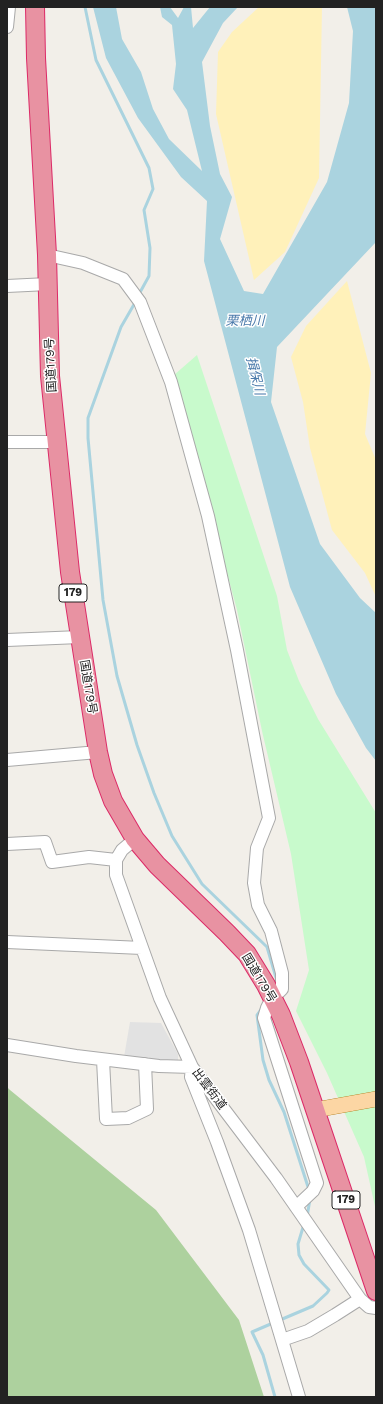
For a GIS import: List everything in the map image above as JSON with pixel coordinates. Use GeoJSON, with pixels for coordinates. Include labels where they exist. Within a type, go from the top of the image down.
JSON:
{"type":"FeatureCollection","features":[{"type":"Feature","properties":{"kind":"highway","name":"国道179号"},"geometry":{"type":"LineString","coordinates":[[35,7],[47,255],[50,376],[70,572],[98,752],[103,774],[108,789],[135,839],[157,866],[228,933],[247,954],[266,985],[281,1015],[315,1110],[376,1291]]}},
{"type":"Feature","properties":{"kind":"main road"},"geometry":{"type":"LineString","coordinates":[[315,1110],[376,1099]]}},
{"type":"Feature","properties":{"kind":"street"},"geometry":{"type":"LineString","coordinates":[[7,27],[9,7]]}},
{"type":"Feature","properties":{"kind":"street"},"geometry":{"type":"LineString","coordinates":[[47,255],[83,263],[123,279],[136,297],[171,382],[208,516],[239,657],[269,818],[257,848],[254,883],[258,905],[271,931],[282,973],[282,989],[279,992]]}},
{"type":"Feature","properties":{"kind":"street"},"geometry":{"type":"LineString","coordinates":[[7,286],[48,284]]}},
{"type":"Feature","properties":{"kind":"street"},"geometry":{"type":"LineString","coordinates":[[7,442],[56,442]]}},
{"type":"Feature","properties":{"kind":"street"},"geometry":{"type":"LineString","coordinates":[[7,640],[80,637]]}},
{"type":"Feature","properties":{"kind":"street"},"geometry":{"type":"LineString","coordinates":[[7,760],[98,752]]}},
{"type":"Feature","properties":{"kind":"street"},"geometry":{"type":"LineString","coordinates":[[7,844],[45,842],[52,862],[89,857],[116,860],[122,850],[135,839]]}},
{"type":"Feature","properties":{"kind":"street","name":"出雲街道"},"geometry":{"type":"LineString","coordinates":[[116,860],[116,875],[160,998],[192,1068],[276,1178],[360,1299],[370,1307],[376,1308]]}},
{"type":"Feature","properties":{"kind":"street"},"geometry":{"type":"LineString","coordinates":[[7,942],[142,948]]}},
{"type":"Feature","properties":{"kind":"street"},"geometry":{"type":"LineString","coordinates":[[269,1004],[264,1018],[317,1183],[310,1194],[296,1208]]}},
{"type":"Feature","properties":{"kind":"street"},"geometry":{"type":"LineString","coordinates":[[7,1045],[103,1060],[192,1068],[191,1077],[217,1142],[249,1230],[299,1397]]}},
{"type":"Feature","properties":{"kind":"street"},"geometry":{"type":"LineString","coordinates":[[103,1060],[106,1119],[128,1118],[147,1109],[145,1064]]}},
{"type":"Feature","properties":{"kind":"street"},"geometry":{"type":"LineString","coordinates":[[282,1340],[308,1331],[360,1299]]}},
{"type":"Feature","properties":{"kind":"green space"},"geometry":{"type":"Polygon","coordinates":[[[197,355],[277,596],[287,650],[299,681],[318,719],[376,813],[376,1211],[364,1157],[327,1073],[296,1011],[309,970],[291,854],[262,731],[237,610],[174,375],[197,355]]]}},
{"type":"Feature","properties":{"kind":"green space"},"geometry":{"type":"Polygon","coordinates":[[[7,1087],[156,1210],[239,1320],[264,1397],[7,1397],[7,1087]]]}},
{"type":"Feature","properties":{"kind":"sand"},"geometry":{"type":"Polygon","coordinates":[[[259,7],[322,7],[319,178],[285,252],[254,280],[216,114],[218,52],[232,32],[259,7]]]}},
{"type":"Feature","properties":{"kind":"sand"},"geometry":{"type":"Polygon","coordinates":[[[347,281],[371,373],[365,434],[376,460],[376,597],[365,573],[332,530],[310,448],[303,402],[291,357],[306,326],[347,281]]]}},
{"type":"Feature","properties":{"kind":"shaded area"},"geometry":{"type":"Polygon","coordinates":[[[130,1022],[161,1023],[178,1054],[178,1062],[124,1057],[130,1022]]]}},
{"type":"Feature","properties":{"kind":"water"},"geometry":{"type":"Polygon","coordinates":[[[93,7],[116,7],[122,39],[141,72],[153,109],[169,139],[202,171],[187,110],[173,89],[176,64],[172,25],[162,17],[160,7],[170,7],[178,18],[184,7],[191,7],[193,28],[210,7],[238,7],[223,23],[202,62],[210,126],[220,174],[232,197],[220,239],[244,291],[263,294],[327,182],[349,103],[353,31],[347,7],[376,7],[376,242],[277,347],[271,402],[320,544],[360,598],[376,613],[376,761],[366,748],[336,694],[290,587],[204,261],[207,201],[181,177],[138,118],[106,58],[93,7]]]}},
{"type":"Feature","properties":{"kind":"waterway"},"geometry":{"type":"LineString","coordinates":[[85,7],[96,60],[149,168],[153,189],[144,210],[150,248],[149,276],[138,296]]}},
{"type":"Feature","properties":{"kind":"waterway"},"geometry":{"type":"LineString","coordinates":[[136,301],[121,327],[88,418],[88,438],[103,600],[117,676],[137,745],[154,793],[172,836],[202,884],[267,947],[277,981]]}},
{"type":"Feature","properties":{"kind":"waterway"},"geometry":{"type":"LineString","coordinates":[[262,1008],[257,1015],[263,1060],[269,1080],[284,1112],[309,1190]]}},
{"type":"Feature","properties":{"kind":"waterway"},"geometry":{"type":"LineString","coordinates":[[307,1217],[310,1199]]}},
{"type":"Feature","properties":{"kind":"waterway"},"geometry":{"type":"LineString","coordinates":[[280,1320],[313,1306],[329,1290],[304,1264],[299,1255],[298,1244],[304,1224]]}},
{"type":"Feature","properties":{"kind":"waterway"},"geometry":{"type":"LineString","coordinates":[[273,1323],[252,1332],[263,1355],[275,1397]]}},
{"type":"Feature","properties":{"kind":"water label","name":"栗栖川"},"geometry":{"type":"Point","coordinates":[245,321]}},
{"type":"Feature","properties":{"kind":"water label","name":"揖保川"},"geometry":{"type":"Point","coordinates":[255,376]}}]}
